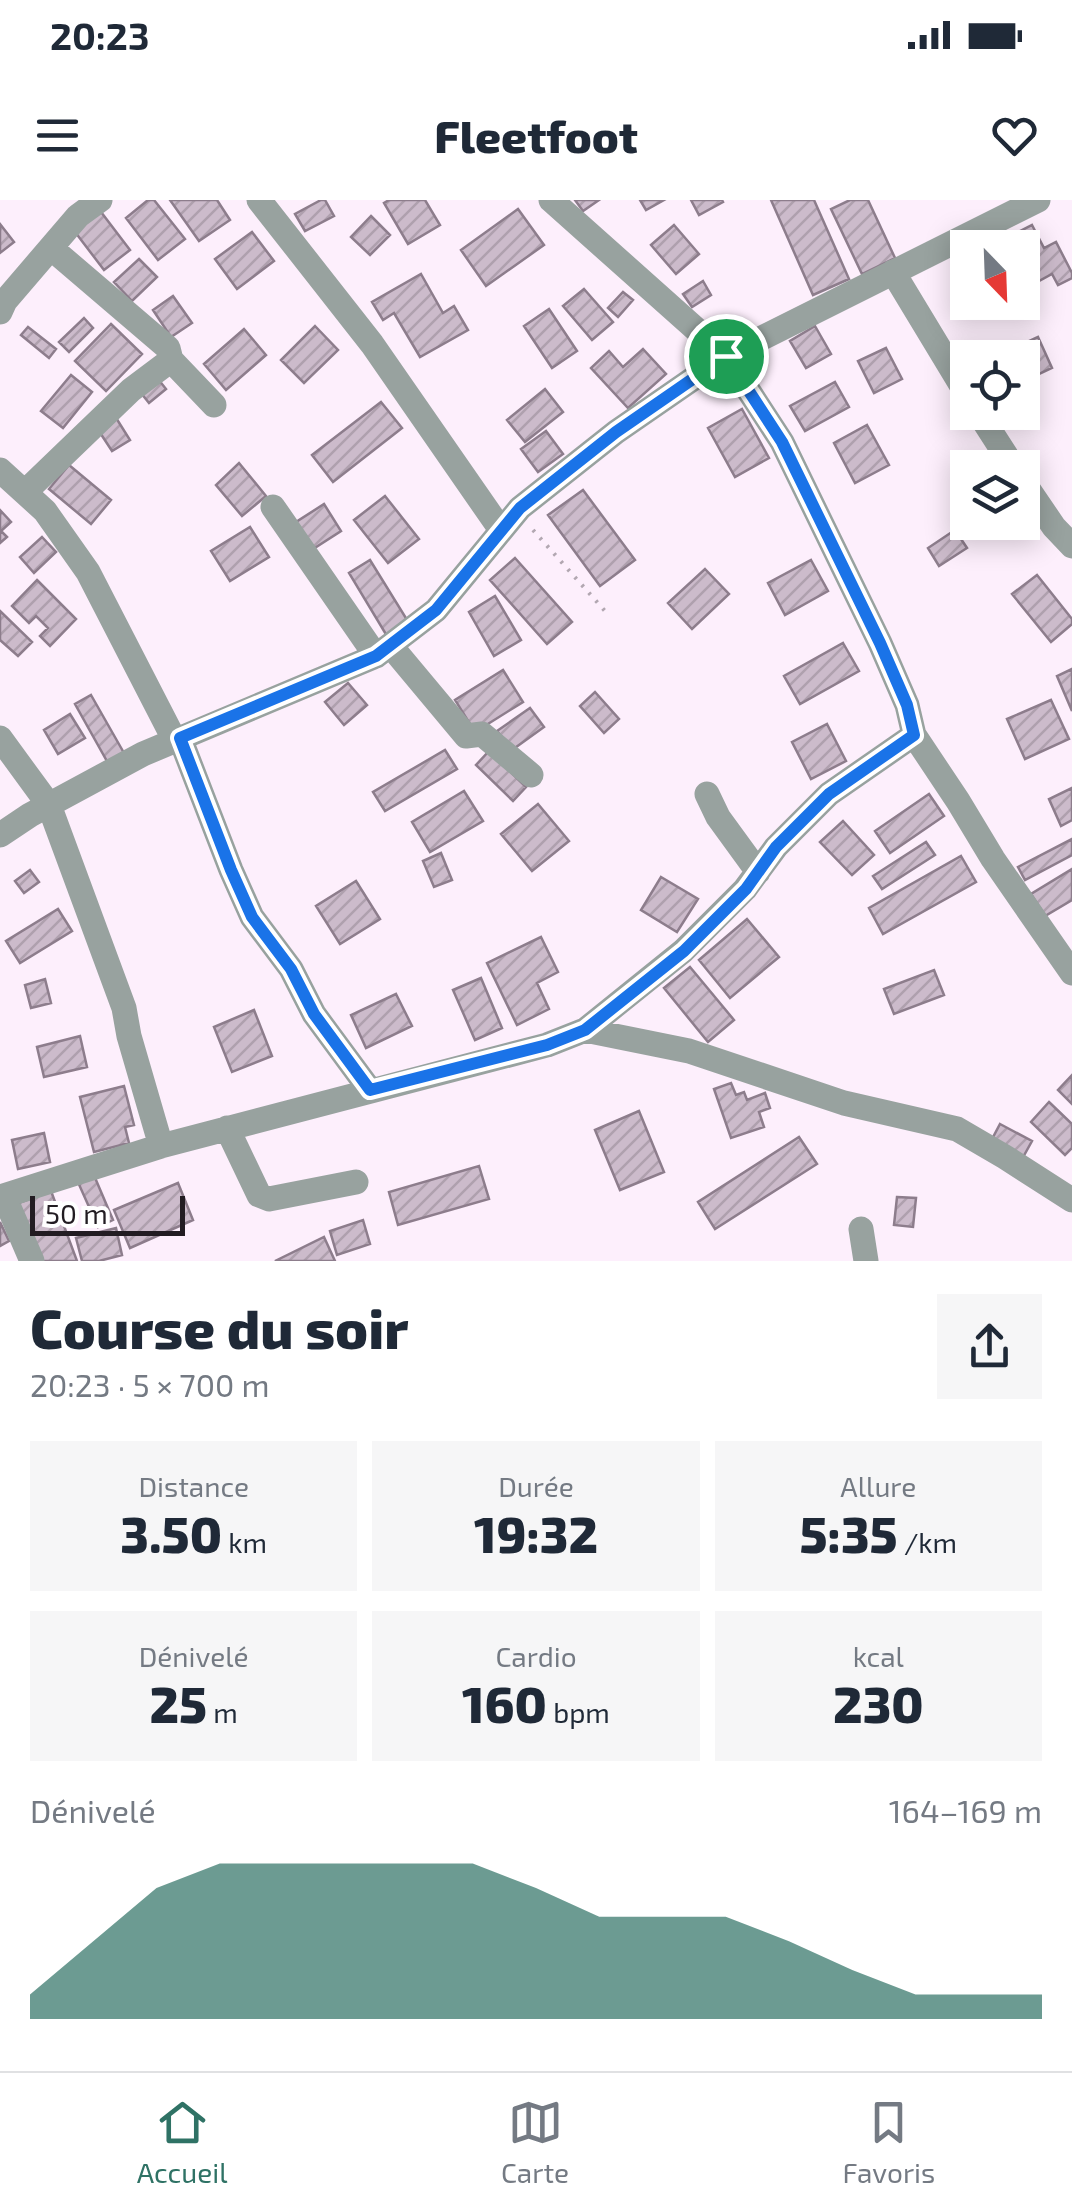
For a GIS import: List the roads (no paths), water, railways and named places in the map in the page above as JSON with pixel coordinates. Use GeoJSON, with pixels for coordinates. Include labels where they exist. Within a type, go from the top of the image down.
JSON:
{"type":"FeatureCollection","features":[{"type":"Feature","properties":{"kind":"street"},"geometry":{"type":"LineString","coordinates":[[0,312],[5,301],[78,216],[100,200]]}},
{"type":"Feature","properties":{"kind":"street"},"geometry":{"type":"LineString","coordinates":[[259,200],[509,521]]}},
{"type":"Feature","properties":{"kind":"street"},"geometry":{"type":"LineString","coordinates":[[552,200],[726,356],[782,442],[799,476],[880,643],[907,705],[914,735],[992,859],[1072,972]]}},
{"type":"Feature","properties":{"kind":"street"},"geometry":{"type":"LineString","coordinates":[[0,835],[143,754],[383,651],[436,610],[509,521],[616,432],[726,356],[1038,200]]}},
{"type":"Feature","properties":{"kind":"street"},"geometry":{"type":"LineString","coordinates":[[51,248],[168,348],[172,360],[214,405]]}},
{"type":"Feature","properties":{"kind":"street"},"geometry":{"type":"LineString","coordinates":[[893,272],[950,366]]}},
{"type":"Feature","properties":{"kind":"street"},"geometry":{"type":"LineString","coordinates":[[25,492],[131,390],[172,360]]}},
{"type":"Feature","properties":{"kind":"street"},"geometry":{"type":"LineString","coordinates":[[0,470],[45,510],[88,572],[178,740],[252,917],[291,969],[314,1014],[370,1090]]}},
{"type":"Feature","properties":{"kind":"street"},"geometry":{"type":"LineString","coordinates":[[1040,506],[1072,546]]}},
{"type":"Feature","properties":{"kind":"street"},"geometry":{"type":"LineString","coordinates":[[273,507],[383,651],[466,736],[482,734],[531,775]]}},
{"type":"Feature","properties":{"kind":"street"},"geometry":{"type":"LineString","coordinates":[[32,1261],[2,1197],[161,1146],[547,1045],[585,1030],[684,951],[746,889],[776,847],[829,794],[914,735]]}},
{"type":"Feature","properties":{"kind":"street"},"geometry":{"type":"LineString","coordinates":[[0,738],[49,806],[124,1008],[161,1146]]}},
{"type":"Feature","properties":{"kind":"street"},"geometry":{"type":"LineString","coordinates":[[707,794],[718,817],[758,872]]}},
{"type":"Feature","properties":{"kind":"street"},"geometry":{"type":"LineString","coordinates":[[585,1030],[688,1051],[844,1103],[958,1129],[1072,1200]]}},
{"type":"Feature","properties":{"kind":"street"},"geometry":{"type":"LineString","coordinates":[[227,1128],[258,1195],[269,1199],[356,1182]]}},
{"type":"Feature","properties":{"kind":"street"},"geometry":{"type":"LineString","coordinates":[[861,1229],[866,1261]]}}]}
